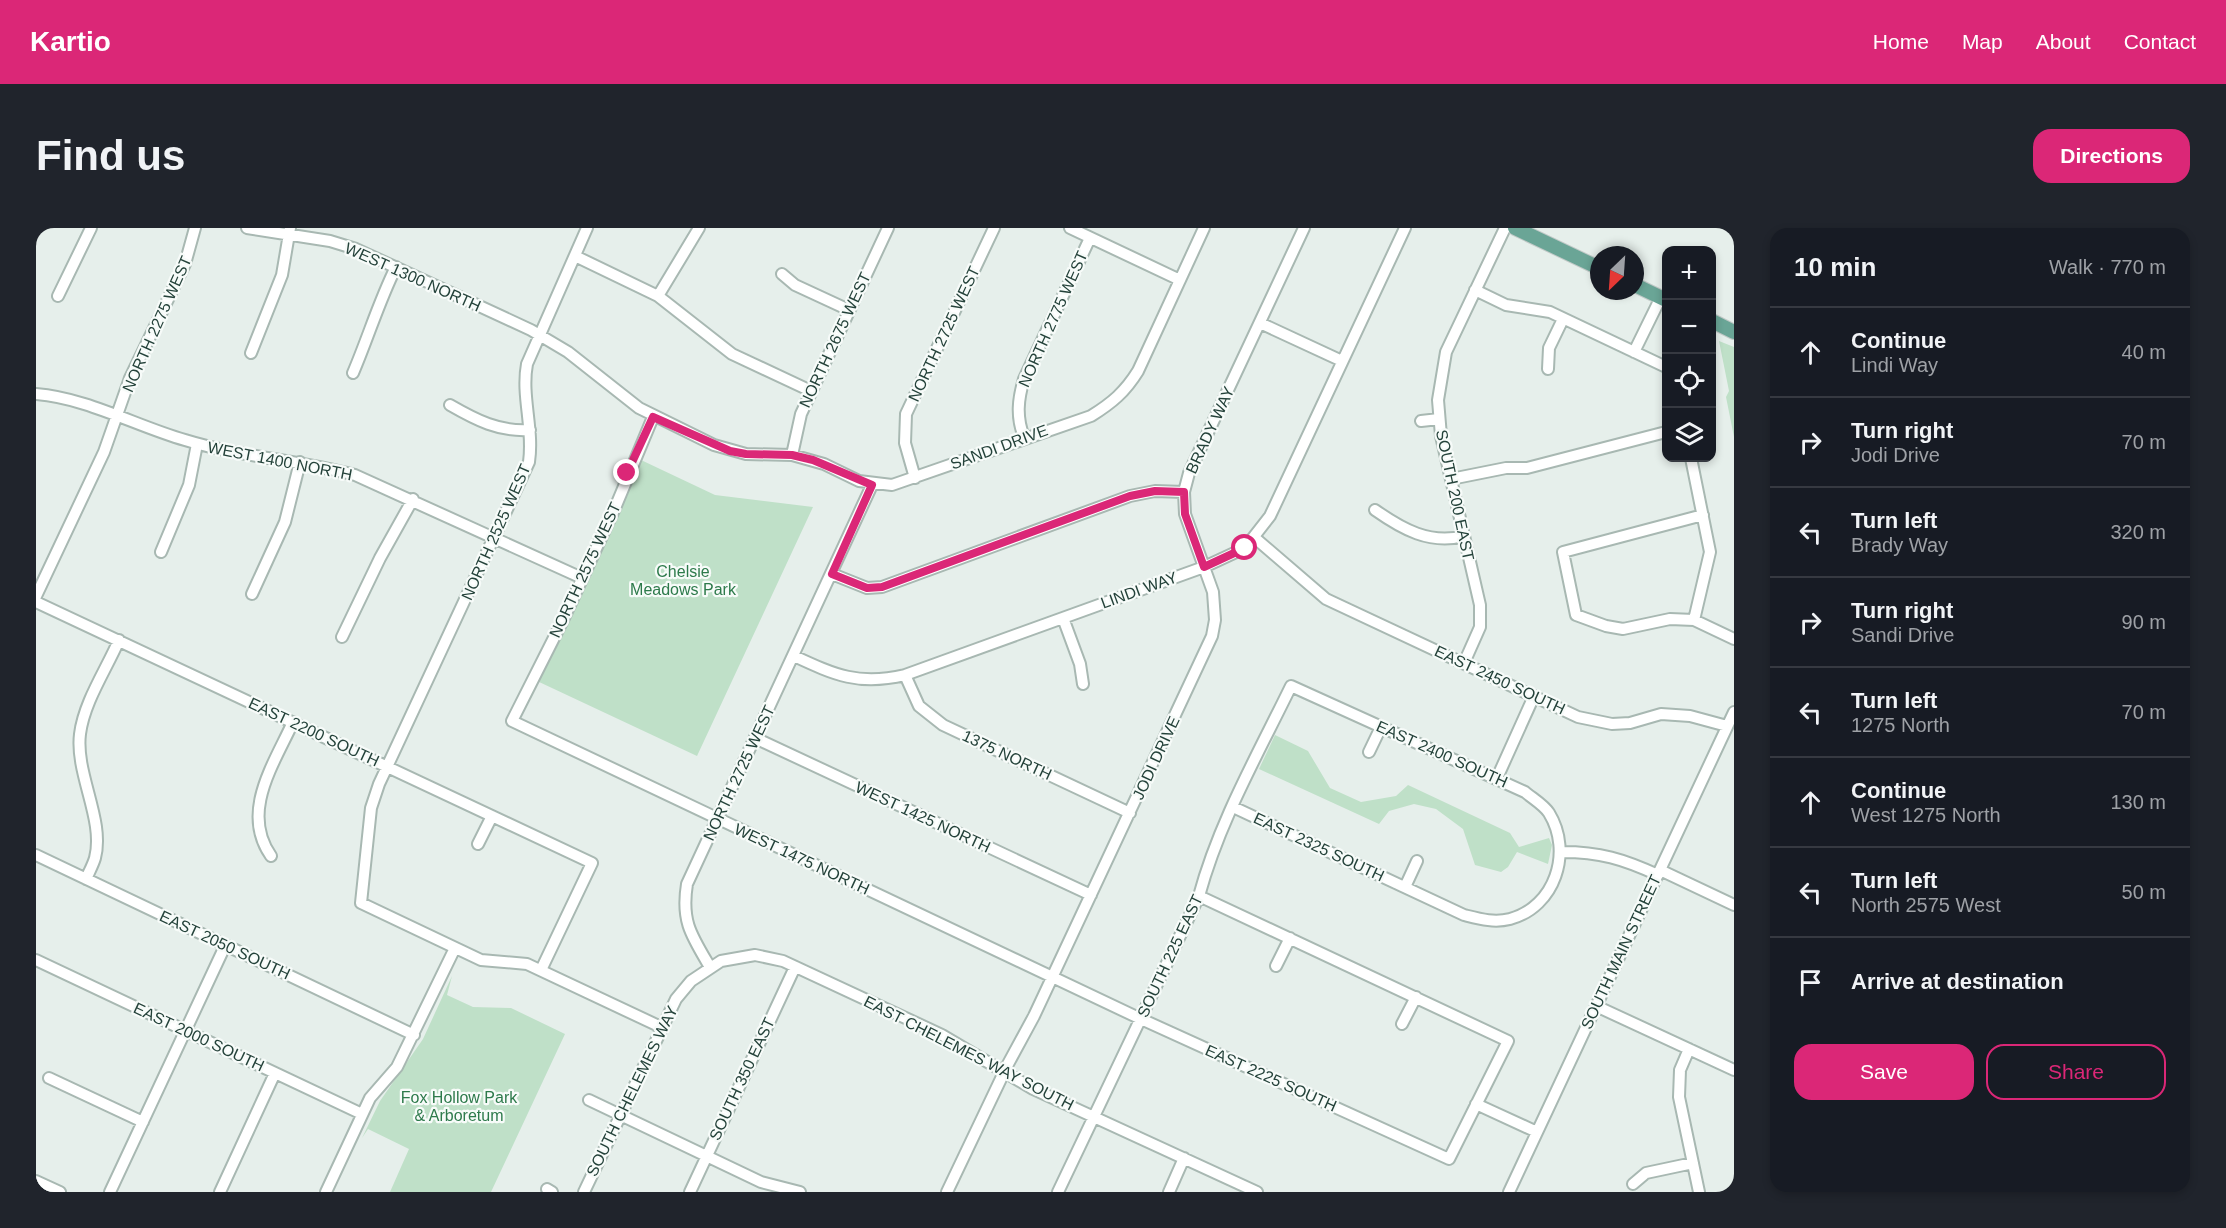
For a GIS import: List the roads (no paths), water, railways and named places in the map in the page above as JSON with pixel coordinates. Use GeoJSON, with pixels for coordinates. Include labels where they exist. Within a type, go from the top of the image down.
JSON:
{"type":"FeatureCollection","features":[{"type":"Feature","properties":{"kind":"main road"},"geometry":{"type":"LineString","coordinates":[[1515,228],[1590,264]]}},
{"type":"Feature","properties":{"kind":"main road"},"geometry":{"type":"LineString","coordinates":[[1644,289],[1662,297]]}},
{"type":"Feature","properties":{"kind":"main road"},"geometry":{"type":"LineString","coordinates":[[1716,323],[1734,332]]}},
{"type":"Feature","properties":{"kind":"street"},"geometry":{"type":"LineString","coordinates":[[58,296],[91,228]]}},
{"type":"Feature","properties":{"kind":"street","name":"NORTH 2275 WEST"},"geometry":{"type":"LineString","coordinates":[[36,597],[104,452],[136,363],[185,264],[195,228]]}},
{"type":"Feature","properties":{"kind":"street","name":"WEST 1300 NORTH"},"geometry":{"type":"LineString","coordinates":[[247,228],[290,231],[330,241],[396,267],[539,335],[568,352],[626,399],[653,417],[730,451],[746,454],[792,455],[824,464],[872,485]]}},
{"type":"Feature","properties":{"kind":"street","name":"NORTH 2525 WEST"},"geometry":{"type":"LineString","coordinates":[[455,948],[361,903],[371,808],[387,767],[530,462],[526,373],[539,335],[587,228]]}},
{"type":"Feature","properties":{"kind":"street"},"geometry":{"type":"LineString","coordinates":[[658,296],[680,264],[699,228]]}},
{"type":"Feature","properties":{"kind":"street","name":"NORTH 2675 WEST"},"geometry":{"type":"LineString","coordinates":[[792,455],[797,424],[888,228]]}},
{"type":"Feature","properties":{"kind":"street","name":"NORTH 2725 WEST"},"geometry":{"type":"LineString","coordinates":[[915,478],[905,443],[906,414],[994,228]]}},
{"type":"Feature","properties":{"kind":"street"},"geometry":{"type":"LineString","coordinates":[[1070,228],[1180,280]]}},
{"type":"Feature","properties":{"kind":"street","name":"SANDI DRIVE"},"geometry":{"type":"LineString","coordinates":[[872,485],[892,485],[915,478],[1024,437],[1091,416],[1114,402],[1126,390],[1204,228]]}},
{"type":"Feature","properties":{"kind":"street","name":"BRADY WAY"},"geometry":{"type":"LineString","coordinates":[[832,574],[867,588],[882,587],[1130,496],[1155,491],[1184,492],[1189,473],[1305,228]]}},
{"type":"Feature","properties":{"kind":"street","name":"LINDI WAY"},"geometry":{"type":"LineString","coordinates":[[795,656],[826,671],[864,681],[905,675],[1204,567],[1245,548],[1270,516],[1405,228]]}},
{"type":"Feature","properties":{"kind":"street","name":"SOUTH 200 EAST"},"geometry":{"type":"LineString","coordinates":[[1464,663],[1480,627],[1480,605],[1451,479],[1439,419],[1438,400],[1446,352],[1505,228]]}},
{"type":"Feature","properties":{"kind":"street"},"geometry":{"type":"LineString","coordinates":[[251,353],[282,275],[290,231]]}},
{"type":"Feature","properties":{"kind":"street","name":"NORTH 2775 WEST"},"geometry":{"type":"LineString","coordinates":[[1024,437],[1018,418],[1019,396],[1024,379],[1090,238]]}},
{"type":"Feature","properties":{"kind":"street"},"geometry":{"type":"LineString","coordinates":[[575,256],[658,296],[732,354],[812,391]]}},
{"type":"Feature","properties":{"kind":"street"},"geometry":{"type":"LineString","coordinates":[[353,373],[374,327],[382,294],[396,267]]}},
{"type":"Feature","properties":{"kind":"street"},"geometry":{"type":"LineString","coordinates":[[782,274],[795,285],[849,310]]}},
{"type":"Feature","properties":{"kind":"street"},"geometry":{"type":"LineString","coordinates":[[1476,290],[1506,305],[1536,308],[1563,318],[1662,366]]}},
{"type":"Feature","properties":{"kind":"street"},"geometry":{"type":"LineString","coordinates":[[1634,352],[1663,300]]}},
{"type":"Feature","properties":{"kind":"street"},"geometry":{"type":"LineString","coordinates":[[1548,369],[1549,348],[1563,318]]}},
{"type":"Feature","properties":{"kind":"street"},"geometry":{"type":"LineString","coordinates":[[1260,323],[1342,361]]}},
{"type":"Feature","properties":{"kind":"street","name":"WEST 1400 NORTH"},"geometry":{"type":"LineString","coordinates":[[36,394],[63,398],[197,444],[300,462],[356,475],[582,578]]}},
{"type":"Feature","properties":{"kind":"street"},"geometry":{"type":"LineString","coordinates":[[450,405],[473,418],[503,430],[530,430]]}},
{"type":"Feature","properties":{"kind":"street","name":"NORTH 2575 WEST"},"geometry":{"type":"LineString","coordinates":[[512,721],[582,578],[653,417]]}},
{"type":"Feature","properties":{"kind":"street"},"geometry":{"type":"LineString","coordinates":[[1421,421],[1439,419]]}},
{"type":"Feature","properties":{"kind":"street"},"geometry":{"type":"LineString","coordinates":[[1451,479],[1506,468],[1527,468],[1662,433]]}},
{"type":"Feature","properties":{"kind":"street"},"geometry":{"type":"LineString","coordinates":[[161,552],[189,485],[197,444]]}},
{"type":"Feature","properties":{"kind":"street"},"geometry":{"type":"LineString","coordinates":[[252,594],[285,522],[300,462]]}},
{"type":"Feature","properties":{"kind":"street"},"geometry":{"type":"LineString","coordinates":[[1692,462],[1710,552],[1694,620]]}},
{"type":"Feature","properties":{"kind":"street"},"geometry":{"type":"LineString","coordinates":[[795,656],[872,485]]}},
{"type":"Feature","properties":{"kind":"street","name":"JODI DRIVE"},"geometry":{"type":"LineString","coordinates":[[947,1192],[1004,1072],[1035,1016],[1212,636],[1215,606],[1185,514],[1184,492]]}},
{"type":"Feature","properties":{"kind":"street"},"geometry":{"type":"LineString","coordinates":[[342,637],[380,558],[413,500]]}},
{"type":"Feature","properties":{"kind":"street"},"geometry":{"type":"LineString","coordinates":[[1376,510],[1389,520],[1429,538],[1442,540],[1464,536]]}},
{"type":"Feature","properties":{"kind":"street"},"geometry":{"type":"LineString","coordinates":[[1703,515],[1563,552],[1576,615],[1606,626],[1623,629],[1670,620],[1694,620],[1734,639]]}},
{"type":"Feature","properties":{"kind":"street","name":"EAST 2450 SOUTH"},"geometry":{"type":"LineString","coordinates":[[1255,538],[1326,599],[1594,722],[1630,723],[1661,714],[1690,716],[1727,726]]}},
{"type":"Feature","properties":{"kind":"street","name":"EAST 2200 SOUTH"},"geometry":{"type":"LineString","coordinates":[[36,602],[592,863],[541,970]]}},
{"type":"Feature","properties":{"kind":"street"},"geometry":{"type":"LineString","coordinates":[[1063,618],[1080,664],[1083,684]]}},
{"type":"Feature","properties":{"kind":"street"},"geometry":{"type":"LineString","coordinates":[[86,879],[95,857],[96,835],[80,754],[80,735],[84,716],[119,640]]}},
{"type":"Feature","properties":{"kind":"street","name":"NORTH 2725 WEST"},"geometry":{"type":"LineString","coordinates":[[710,967],[691,935],[683,907],[687,884],[795,656]]}},
{"type":"Feature","properties":{"kind":"street","name":"1375 NORTH"},"geometry":{"type":"LineString","coordinates":[[905,675],[919,706],[943,725],[1130,813]]}},
{"type":"Feature","properties":{"kind":"street","name":"EAST 2400 SOUTH"},"geometry":{"type":"LineString","coordinates":[[1291,686],[1525,792],[1549,812],[1562,852]]}},
{"type":"Feature","properties":{"kind":"street","name":"SOUTH 225 EAST"},"geometry":{"type":"LineString","coordinates":[[1058,1192],[1199,896],[1209,859],[1291,686]]}},
{"type":"Feature","properties":{"kind":"street"},"geometry":{"type":"LineString","coordinates":[[1497,778],[1534,696]]}},
{"type":"Feature","properties":{"kind":"street","name":"SOUTH MAIN STREET"},"geometry":{"type":"LineString","coordinates":[[1509,1192],[1734,712]]}},
{"type":"Feature","properties":{"kind":"street","name":"WEST 1475 NORTH"},"geometry":{"type":"LineString","coordinates":[[512,721],[1093,996]]}},
{"type":"Feature","properties":{"kind":"street"},"geometry":{"type":"LineString","coordinates":[[271,856],[263,844],[258,820],[261,792],[293,722]]}},
{"type":"Feature","properties":{"kind":"street"},"geometry":{"type":"LineString","coordinates":[[1369,752],[1381,727]]}},
{"type":"Feature","properties":{"kind":"street","name":"WEST 1425 NORTH"},"geometry":{"type":"LineString","coordinates":[[755,738],[1091,896]]}},
{"type":"Feature","properties":{"kind":"street","name":"EAST 2325 SOUTH"},"geometry":{"type":"LineString","coordinates":[[1233,807],[1464,915],[1488,921],[1510,919],[1530,910],[1547,896],[1562,852]]}},
{"type":"Feature","properties":{"kind":"street"},"geometry":{"type":"LineString","coordinates":[[478,844],[492,816]]}},
{"type":"Feature","properties":{"kind":"street"},"geometry":{"type":"LineString","coordinates":[[1562,852],[1624,859],[1734,905]]}},
{"type":"Feature","properties":{"kind":"street","name":"EAST 2050 SOUTH"},"geometry":{"type":"LineString","coordinates":[[36,855],[414,1035]]}},
{"type":"Feature","properties":{"kind":"street","name":"EAST 2325 SOUTH"},"geometry":{"type":"LineString","coordinates":[[1405,887],[1417,861]]}},
{"type":"Feature","properties":{"kind":"street"},"geometry":{"type":"LineString","coordinates":[[1199,896],[1508,1041],[1476,1104],[1537,1132]]}},
{"type":"Feature","properties":{"kind":"street"},"geometry":{"type":"LineString","coordinates":[[1276,966],[1290,938]]}},
{"type":"Feature","properties":{"kind":"street"},"geometry":{"type":"LineString","coordinates":[[110,1192],[225,946]]}},
{"type":"Feature","properties":{"kind":"street"},"geometry":{"type":"LineString","coordinates":[[326,1192],[370,1098],[397,1067],[455,948],[481,960],[520,963],[541,970],[663,1028]]}},
{"type":"Feature","properties":{"kind":"street","name":"EAST CHELEMES WAY SOUTH"},"geometry":{"type":"LineString","coordinates":[[710,967],[721,961],[755,955],[795,967],[922,1025],[1033,1089],[1257,1192]]}},
{"type":"Feature","properties":{"kind":"street","name":"EAST 2000 SOUTH"},"geometry":{"type":"LineString","coordinates":[[36,960],[362,1114]]}},
{"type":"Feature","properties":{"kind":"street","name":"SOUTH CHELEMES WAY"},"geometry":{"type":"LineString","coordinates":[[584,1192],[663,1028],[684,990],[710,967]]}},
{"type":"Feature","properties":{"kind":"street","name":"SOUTH 350 EAST"},"geometry":{"type":"LineString","coordinates":[[690,1192],[795,967]]}},
{"type":"Feature","properties":{"kind":"street","name":"EAST 2225 SOUTH"},"geometry":{"type":"LineString","coordinates":[[1093,996],[1449,1159],[1476,1104]]}},
{"type":"Feature","properties":{"kind":"street"},"geometry":{"type":"LineString","coordinates":[[1402,1024],[1416,997]]}},
{"type":"Feature","properties":{"kind":"street"},"geometry":{"type":"LineString","coordinates":[[1596,1006],[1734,1071]]}},
{"type":"Feature","properties":{"kind":"street"},"geometry":{"type":"LineString","coordinates":[[1689,1049],[1680,1070],[1679,1097],[1699,1192]]}},
{"type":"Feature","properties":{"kind":"street"},"geometry":{"type":"LineString","coordinates":[[220,1192],[275,1073]]}},
{"type":"Feature","properties":{"kind":"street"},"geometry":{"type":"LineString","coordinates":[[49,1078],[143,1122]]}},
{"type":"Feature","properties":{"kind":"street"},"geometry":{"type":"LineString","coordinates":[[589,1100],[761,1182],[800,1192]]}},
{"type":"Feature","properties":{"kind":"street"},"geometry":{"type":"LineString","coordinates":[[1169,1192],[1184,1158]]}},
{"type":"Feature","properties":{"kind":"street"},"geometry":{"type":"LineString","coordinates":[[1633,1184],[1646,1173],[1693,1163]]}},
{"type":"Feature","properties":{"kind":"street"},"geometry":{"type":"LineString","coordinates":[[36,1181],[60,1192]]}},
{"type":"Feature","properties":{"kind":"park label","name":"Chelsie Meadows Park"},"geometry":{"type":"Point","coordinates":[683,580]}},
{"type":"Feature","properties":{"kind":"park label","name":"Fox Hollow Park & Arboretum"},"geometry":{"type":"Point","coordinates":[459,1106]}}]}
